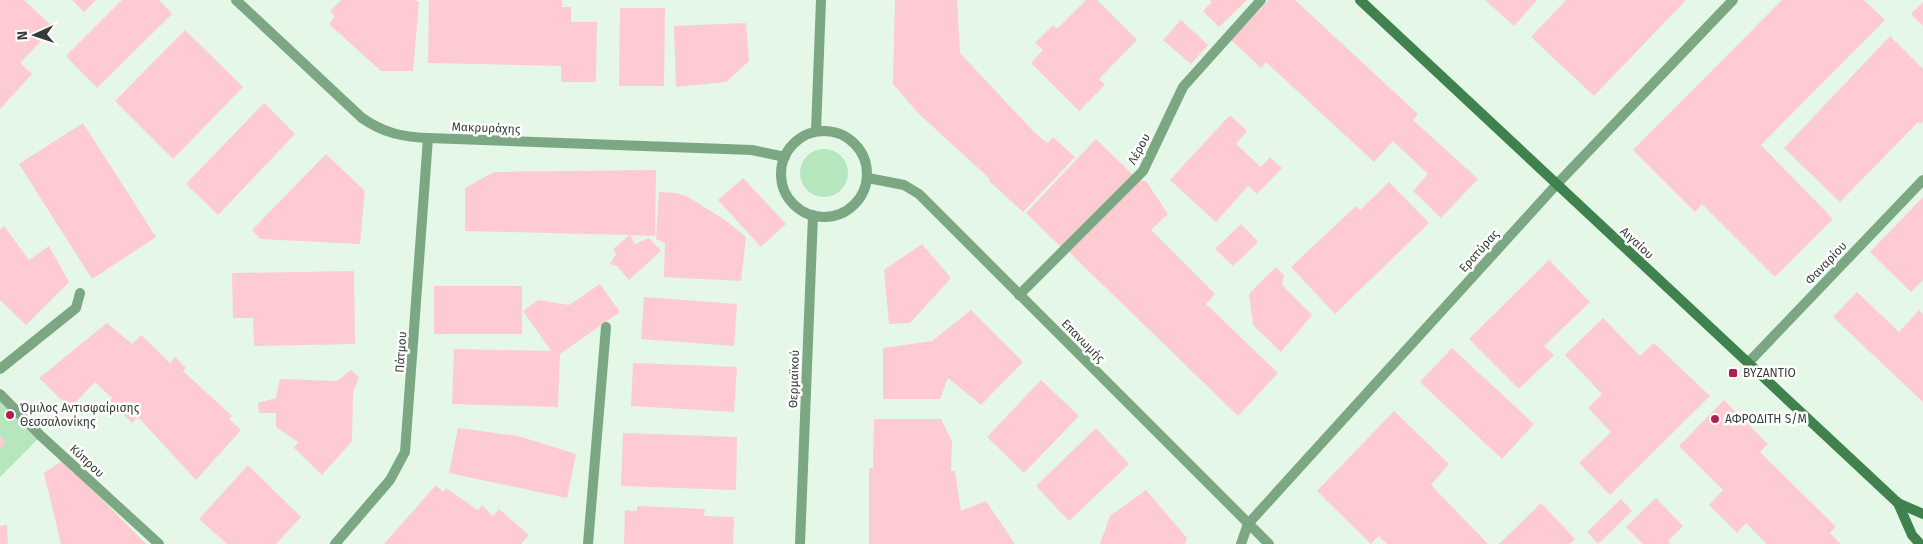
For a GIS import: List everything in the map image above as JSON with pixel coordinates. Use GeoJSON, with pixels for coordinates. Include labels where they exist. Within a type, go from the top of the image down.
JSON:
{"type":"FeatureCollection","features":[{"type":"Feature","properties":{"kind":"main road","name":"Αιγαίου"},"geometry":{"type":"LineString","coordinates":[[1361,0],[1898,504],[1923,514]]}},
{"type":"Feature","properties":{"kind":"main road","name":"Αιγαίου"},"geometry":{"type":"LineString","coordinates":[[1898,504],[1912,535],[1920,544]]}},
{"type":"Feature","properties":{"kind":"street","name":"Μακρυράχης"},"geometry":{"type":"LineString","coordinates":[[236,0],[362,118],[377,128],[393,135],[428,138],[752,150],[785,157]]}},
{"type":"Feature","properties":{"kind":"street"},"geometry":{"type":"LineString","coordinates":[[816,131],[821,0]]}},
{"type":"Feature","properties":{"kind":"street","name":"Λέρου"},"geometry":{"type":"LineString","coordinates":[[1019,295],[1143,171],[1183,88],[1261,0]]}},
{"type":"Feature","properties":{"kind":"street","name":"Ερατύρας"},"geometry":{"type":"LineString","coordinates":[[1248,524],[1557,184],[1733,0]]}},
{"type":"Feature","properties":{"kind":"street"},"geometry":{"type":"LineString","coordinates":[[816,131],[837,132],[850,139],[861,150],[866,163],[868,178],[864,191],[857,202],[846,211],[834,216],[813,215],[797,207],[789,198],[783,186],[781,173],[789,149],[798,140],[816,131]]}},
{"type":"Feature","properties":{"kind":"street","name":"Πάτμου"},"geometry":{"type":"LineString","coordinates":[[335,544],[390,480],[405,452],[428,138]]}},
{"type":"Feature","properties":{"kind":"street","name":"Επανωμής"},"geometry":{"type":"LineString","coordinates":[[868,178],[904,185],[913,189],[1269,544]]}},
{"type":"Feature","properties":{"kind":"street","name":"Φαναρίου"},"geometry":{"type":"LineString","coordinates":[[1748,364],[1923,180]]}},
{"type":"Feature","properties":{"kind":"street","name":"Θερμαϊκού"},"geometry":{"type":"LineString","coordinates":[[800,544],[813,215]]}},
{"type":"Feature","properties":{"kind":"street"},"geometry":{"type":"LineString","coordinates":[[0,369],[76,308],[80,293]]}},
{"type":"Feature","properties":{"kind":"street"},"geometry":{"type":"LineString","coordinates":[[588,544],[606,327]]}},
{"type":"Feature","properties":{"kind":"street","name":"Κύπρου"},"geometry":{"type":"LineString","coordinates":[[0,394],[41,436],[159,544]]}},
{"type":"Feature","properties":{"kind":"street"},"geometry":{"type":"LineString","coordinates":[[1241,544],[1248,524]]}},
{"type":"Feature","properties":{"kind":"green space"},"geometry":{"type":"Polygon","coordinates":[[[819,149],[829,149],[841,156],[848,168],[848,178],[841,190],[829,197],[819,197],[811,193],[804,186],[800,178],[800,168],[804,160],[811,153],[819,149]]]}},
{"type":"Feature","properties":{"kind":"green space","name":"Όμιλος Αντισφαίρισης Θεσσαλονίκης"},"geometry":{"type":"Polygon","coordinates":[[[0,394],[41,436],[0,477],[0,394]]]}},
{"type":"Feature","properties":{"kind":"building"},"geometry":{"type":"Polygon","coordinates":[[[0,0],[24,0],[54,28],[20,63],[32,74],[0,109],[0,0]]]}},
{"type":"Feature","properties":{"kind":"building"},"geometry":{"type":"Polygon","coordinates":[[[72,0],[96,0],[84,12],[72,0]]]}},
{"type":"Feature","properties":{"kind":"building"},"geometry":{"type":"Polygon","coordinates":[[[122,0],[159,0],[172,14],[97,88],[66,56],[122,0]]]}},
{"type":"Feature","properties":{"kind":"building"},"geometry":{"type":"Polygon","coordinates":[[[341,0],[414,0],[419,2],[413,71],[381,71],[329,24],[335,16],[330,11],[341,0]]]}},
{"type":"Feature","properties":{"kind":"building"},"geometry":{"type":"Polygon","coordinates":[[[429,0],[562,0],[562,7],[571,7],[571,22],[597,22],[596,82],[561,82],[561,66],[428,63],[429,0]]]}},
{"type":"Feature","properties":{"kind":"building"},"geometry":{"type":"Polygon","coordinates":[[[895,0],[957,0],[960,53],[1034,132],[1047,143],[1053,137],[1075,157],[1023,212],[919,114],[893,84],[895,0]]]}},
{"type":"Feature","properties":{"kind":"building"},"geometry":{"type":"Polygon","coordinates":[[[1086,0],[1097,0],[1137,40],[1099,79],[1105,85],[1079,111],[1031,63],[1043,50],[1035,43],[1053,25],[1057,29],[1086,0]]]}},
{"type":"Feature","properties":{"kind":"building"},"geometry":{"type":"Polygon","coordinates":[[[1210,0],[1247,0],[1219,27],[1203,11],[1212,2],[1210,0]]]}},
{"type":"Feature","properties":{"kind":"building"},"geometry":{"type":"Polygon","coordinates":[[[1269,0],[1295,0],[1418,114],[1413,120],[1478,179],[1441,218],[1413,191],[1428,174],[1393,141],[1374,162],[1266,62],[1261,68],[1231,40],[1269,0]]]}},
{"type":"Feature","properties":{"kind":"building"},"geometry":{"type":"Polygon","coordinates":[[[1485,0],[1537,0],[1514,26],[1485,0]]]}},
{"type":"Feature","properties":{"kind":"building"},"geometry":{"type":"Polygon","coordinates":[[[1566,0],[1686,0],[1594,96],[1531,37],[1566,0]]]}},
{"type":"Feature","properties":{"kind":"building"},"geometry":{"type":"Polygon","coordinates":[[[1782,0],[1864,0],[1885,20],[1761,145],[1833,219],[1775,277],[1702,204],[1695,212],[1633,150],[1782,0]]]}},
{"type":"Feature","properties":{"kind":"building"},"geometry":{"type":"Polygon","coordinates":[[[1923,2],[1923,26],[1911,14],[1923,2]]]}},
{"type":"Feature","properties":{"kind":"building"},"geometry":{"type":"Polygon","coordinates":[[[620,8],[665,8],[664,86],[619,86],[620,8]]]}},
{"type":"Feature","properties":{"kind":"building"},"geometry":{"type":"Polygon","coordinates":[[[1181,20],[1208,45],[1191,64],[1163,40],[1181,20]]]}},
{"type":"Feature","properties":{"kind":"building"},"geometry":{"type":"Polygon","coordinates":[[[746,23],[749,61],[726,82],[676,87],[674,26],[746,23]]]}},
{"type":"Feature","properties":{"kind":"building"},"geometry":{"type":"Polygon","coordinates":[[[185,30],[243,87],[173,159],[115,101],[185,30]]]}},
{"type":"Feature","properties":{"kind":"building"},"geometry":{"type":"Polygon","coordinates":[[[1890,36],[1923,69],[1923,121],[1920,124],[1918,122],[1840,202],[1784,148],[1890,36]]]}},
{"type":"Feature","properties":{"kind":"building"},"geometry":{"type":"Polygon","coordinates":[[[264,103],[295,134],[218,215],[186,184],[264,103]]]}},
{"type":"Feature","properties":{"kind":"building"},"geometry":{"type":"Polygon","coordinates":[[[1230,115],[1247,131],[1236,144],[1261,167],[1270,157],[1282,168],[1257,194],[1248,186],[1216,222],[1170,180],[1230,115]]]}},
{"type":"Feature","properties":{"kind":"building"},"geometry":{"type":"Polygon","coordinates":[[[83,123],[156,237],[92,279],[19,164],[83,123]]]}},
{"type":"Feature","properties":{"kind":"building"},"geometry":{"type":"Polygon","coordinates":[[[1096,139],[1133,175],[1061,247],[1026,213],[1096,139]]]}},
{"type":"Feature","properties":{"kind":"building"},"geometry":{"type":"Polygon","coordinates":[[[326,154],[365,191],[360,244],[260,239],[252,230],[326,154]]]}},
{"type":"Feature","properties":{"kind":"building"},"geometry":{"type":"Polygon","coordinates":[[[656,170],[655,236],[465,231],[465,188],[494,172],[656,170]]]}},
{"type":"Feature","properties":{"kind":"building"},"geometry":{"type":"Polygon","coordinates":[[[743,178],[786,224],[761,247],[718,200],[743,178]]]}},
{"type":"Feature","properties":{"kind":"building"},"geometry":{"type":"Polygon","coordinates":[[[1140,180],[1146,181],[1168,214],[1151,230],[1215,294],[1206,304],[1278,373],[1238,416],[1069,252],[1140,180]]]}},
{"type":"Feature","properties":{"kind":"building"},"geometry":{"type":"Polygon","coordinates":[[[1389,182],[1429,223],[1335,314],[1291,267],[1356,206],[1360,210],[1389,182]]]}},
{"type":"Feature","properties":{"kind":"building"},"geometry":{"type":"Polygon","coordinates":[[[659,192],[677,193],[688,197],[725,220],[746,237],[741,281],[664,277],[665,243],[656,239],[659,192]]]}},
{"type":"Feature","properties":{"kind":"building"},"geometry":{"type":"Polygon","coordinates":[[[1923,197],[1923,280],[1911,292],[1870,252],[1923,197]]]}},
{"type":"Feature","properties":{"kind":"building"},"geometry":{"type":"Polygon","coordinates":[[[1241,224],[1258,242],[1233,266],[1215,249],[1241,224]]]}},
{"type":"Feature","properties":{"kind":"building"},"geometry":{"type":"Polygon","coordinates":[[[4,226],[29,260],[49,246],[69,282],[26,325],[0,300],[0,230],[4,226]]]}},
{"type":"Feature","properties":{"kind":"building"},"geometry":{"type":"Polygon","coordinates":[[[630,235],[635,244],[649,238],[661,251],[629,280],[617,266],[610,264],[616,254],[613,249],[630,235]]]}},
{"type":"Feature","properties":{"kind":"building"},"geometry":{"type":"Polygon","coordinates":[[[922,244],[951,278],[910,323],[889,324],[884,270],[922,244]]]}},
{"type":"Feature","properties":{"kind":"building"},"geometry":{"type":"Polygon","coordinates":[[[1549,260],[1590,302],[1544,346],[1554,355],[1519,389],[1469,339],[1549,260]]]}},
{"type":"Feature","properties":{"kind":"building"},"geometry":{"type":"Polygon","coordinates":[[[1276,267],[1284,275],[1282,285],[1312,315],[1281,352],[1253,325],[1249,294],[1276,267]]]}},
{"type":"Feature","properties":{"kind":"building"},"geometry":{"type":"Polygon","coordinates":[[[354,271],[355,344],[254,346],[253,318],[233,318],[232,273],[354,271]]]}},
{"type":"Feature","properties":{"kind":"building"},"geometry":{"type":"Polygon","coordinates":[[[600,284],[620,312],[560,354],[558,407],[452,404],[454,349],[551,351],[523,311],[538,300],[569,305],[600,284]]]}},
{"type":"Feature","properties":{"kind":"building"},"geometry":{"type":"Polygon","coordinates":[[[434,286],[522,286],[522,334],[434,334],[434,286]]]}},
{"type":"Feature","properties":{"kind":"building"},"geometry":{"type":"Polygon","coordinates":[[[1857,292],[1899,332],[1919,310],[1923,315],[1923,402],[1833,317],[1857,292]]]}},
{"type":"Feature","properties":{"kind":"building"},"geometry":{"type":"Polygon","coordinates":[[[644,297],[737,304],[734,346],[641,339],[644,297]]]}},
{"type":"Feature","properties":{"kind":"building"},"geometry":{"type":"Polygon","coordinates":[[[971,310],[1023,362],[981,405],[948,378],[940,399],[883,399],[883,348],[932,341],[971,310]]]}},
{"type":"Feature","properties":{"kind":"building"},"geometry":{"type":"Polygon","coordinates":[[[1603,318],[1640,356],[1654,343],[1710,396],[1610,495],[1579,463],[1611,432],[1588,408],[1602,394],[1565,355],[1603,318]]]}},
{"type":"Feature","properties":{"kind":"building"},"geometry":{"type":"Polygon","coordinates":[[[107,323],[132,344],[141,335],[170,363],[175,357],[186,368],[183,371],[232,416],[229,419],[241,430],[196,480],[138,417],[132,423],[110,401],[112,398],[95,382],[70,408],[39,378],[107,323]]]}},
{"type":"Feature","properties":{"kind":"building"},"geometry":{"type":"Polygon","coordinates":[[[1452,348],[1534,424],[1502,459],[1420,382],[1452,348]]]}},
{"type":"Feature","properties":{"kind":"building"},"geometry":{"type":"Polygon","coordinates":[[[633,363],[737,367],[734,412],[631,406],[633,363]]]}},
{"type":"Feature","properties":{"kind":"building"},"geometry":{"type":"Polygon","coordinates":[[[351,370],[359,377],[353,392],[352,441],[322,475],[294,448],[298,442],[276,427],[276,413],[259,413],[258,403],[276,398],[280,379],[337,381],[351,370]]]}},
{"type":"Feature","properties":{"kind":"building"},"geometry":{"type":"Polygon","coordinates":[[[1041,380],[1079,416],[1024,473],[987,437],[1041,380]]]}},
{"type":"Feature","properties":{"kind":"building"},"geometry":{"type":"Polygon","coordinates":[[[1724,400],[1768,444],[1760,452],[1836,527],[1830,533],[1841,544],[1767,544],[1746,523],[1737,533],[1709,505],[1723,490],[1679,446],[1724,400]]]}},
{"type":"Feature","properties":{"kind":"building"},"geometry":{"type":"Polygon","coordinates":[[[1394,411],[1449,464],[1431,485],[1488,544],[1387,544],[1379,536],[1371,544],[1317,491],[1394,411]]]}},
{"type":"Feature","properties":{"kind":"building"},"geometry":{"type":"Polygon","coordinates":[[[874,419],[941,419],[952,441],[951,471],[955,471],[961,511],[986,501],[1015,544],[869,544],[869,468],[873,468],[874,419]]]}},
{"type":"Feature","properties":{"kind":"building"},"geometry":{"type":"Polygon","coordinates":[[[458,428],[518,436],[576,454],[567,498],[449,473],[458,428]]]}},
{"type":"Feature","properties":{"kind":"building"},"geometry":{"type":"Polygon","coordinates":[[[1096,428],[1129,464],[1069,521],[1036,486],[1096,428]]]}},
{"type":"Feature","properties":{"kind":"building"},"geometry":{"type":"Polygon","coordinates":[[[623,433],[737,437],[736,490],[621,486],[623,433]]]}},
{"type":"Feature","properties":{"kind":"building"},"geometry":{"type":"Polygon","coordinates":[[[0,436],[6,443],[0,449],[0,436]]]}},
{"type":"Feature","properties":{"kind":"building"},"geometry":{"type":"Polygon","coordinates":[[[63,460],[146,544],[61,544],[44,473],[63,460]]]}},
{"type":"Feature","properties":{"kind":"building"},"geometry":{"type":"Polygon","coordinates":[[[248,465],[301,517],[276,544],[227,544],[199,519],[248,465]]]}},
{"type":"Feature","properties":{"kind":"building"},"geometry":{"type":"Polygon","coordinates":[[[436,485],[443,492],[446,488],[478,510],[482,505],[493,516],[499,509],[529,535],[521,544],[384,544],[436,485]]]}},
{"type":"Feature","properties":{"kind":"building"},"geometry":{"type":"Polygon","coordinates":[[[1146,490],[1187,538],[1185,544],[1100,544],[1110,516],[1146,490]]]}},
{"type":"Feature","properties":{"kind":"building"},"geometry":{"type":"Polygon","coordinates":[[[1656,498],[1683,526],[1668,541],[1671,544],[1643,544],[1626,527],[1656,498]]]}},
{"type":"Feature","properties":{"kind":"building"},"geometry":{"type":"Polygon","coordinates":[[[1621,499],[1632,511],[1598,544],[1587,532],[1621,499]]]}},
{"type":"Feature","properties":{"kind":"building"},"geometry":{"type":"Polygon","coordinates":[[[1541,503],[1575,539],[1570,544],[1499,544],[1541,503]]]}},
{"type":"Feature","properties":{"kind":"building"},"geometry":{"type":"Polygon","coordinates":[[[637,506],[705,509],[704,516],[734,517],[733,544],[624,544],[625,510],[637,511],[637,506]]]}},
{"type":"Feature","properties":{"kind":"building"},"geometry":{"type":"Polygon","coordinates":[[[7,525],[8,544],[0,544],[0,526],[7,525]]]}},
{"type":"Feature","properties":{"kind":"place","name":"ΒΥΖΑΝΤΙΟ"},"geometry":{"type":"Point","coordinates":[1733,373]}},
{"type":"Feature","properties":{"kind":"place","name":"Όμιλος Αντισφαίρισης Θεσσαλονίκης"},"geometry":{"type":"Point","coordinates":[10,415]}},
{"type":"Feature","properties":{"kind":"place","name":"ΑΦΡΟΔΙΤΗ S/M"},"geometry":{"type":"Point","coordinates":[1715,419]}}]}
